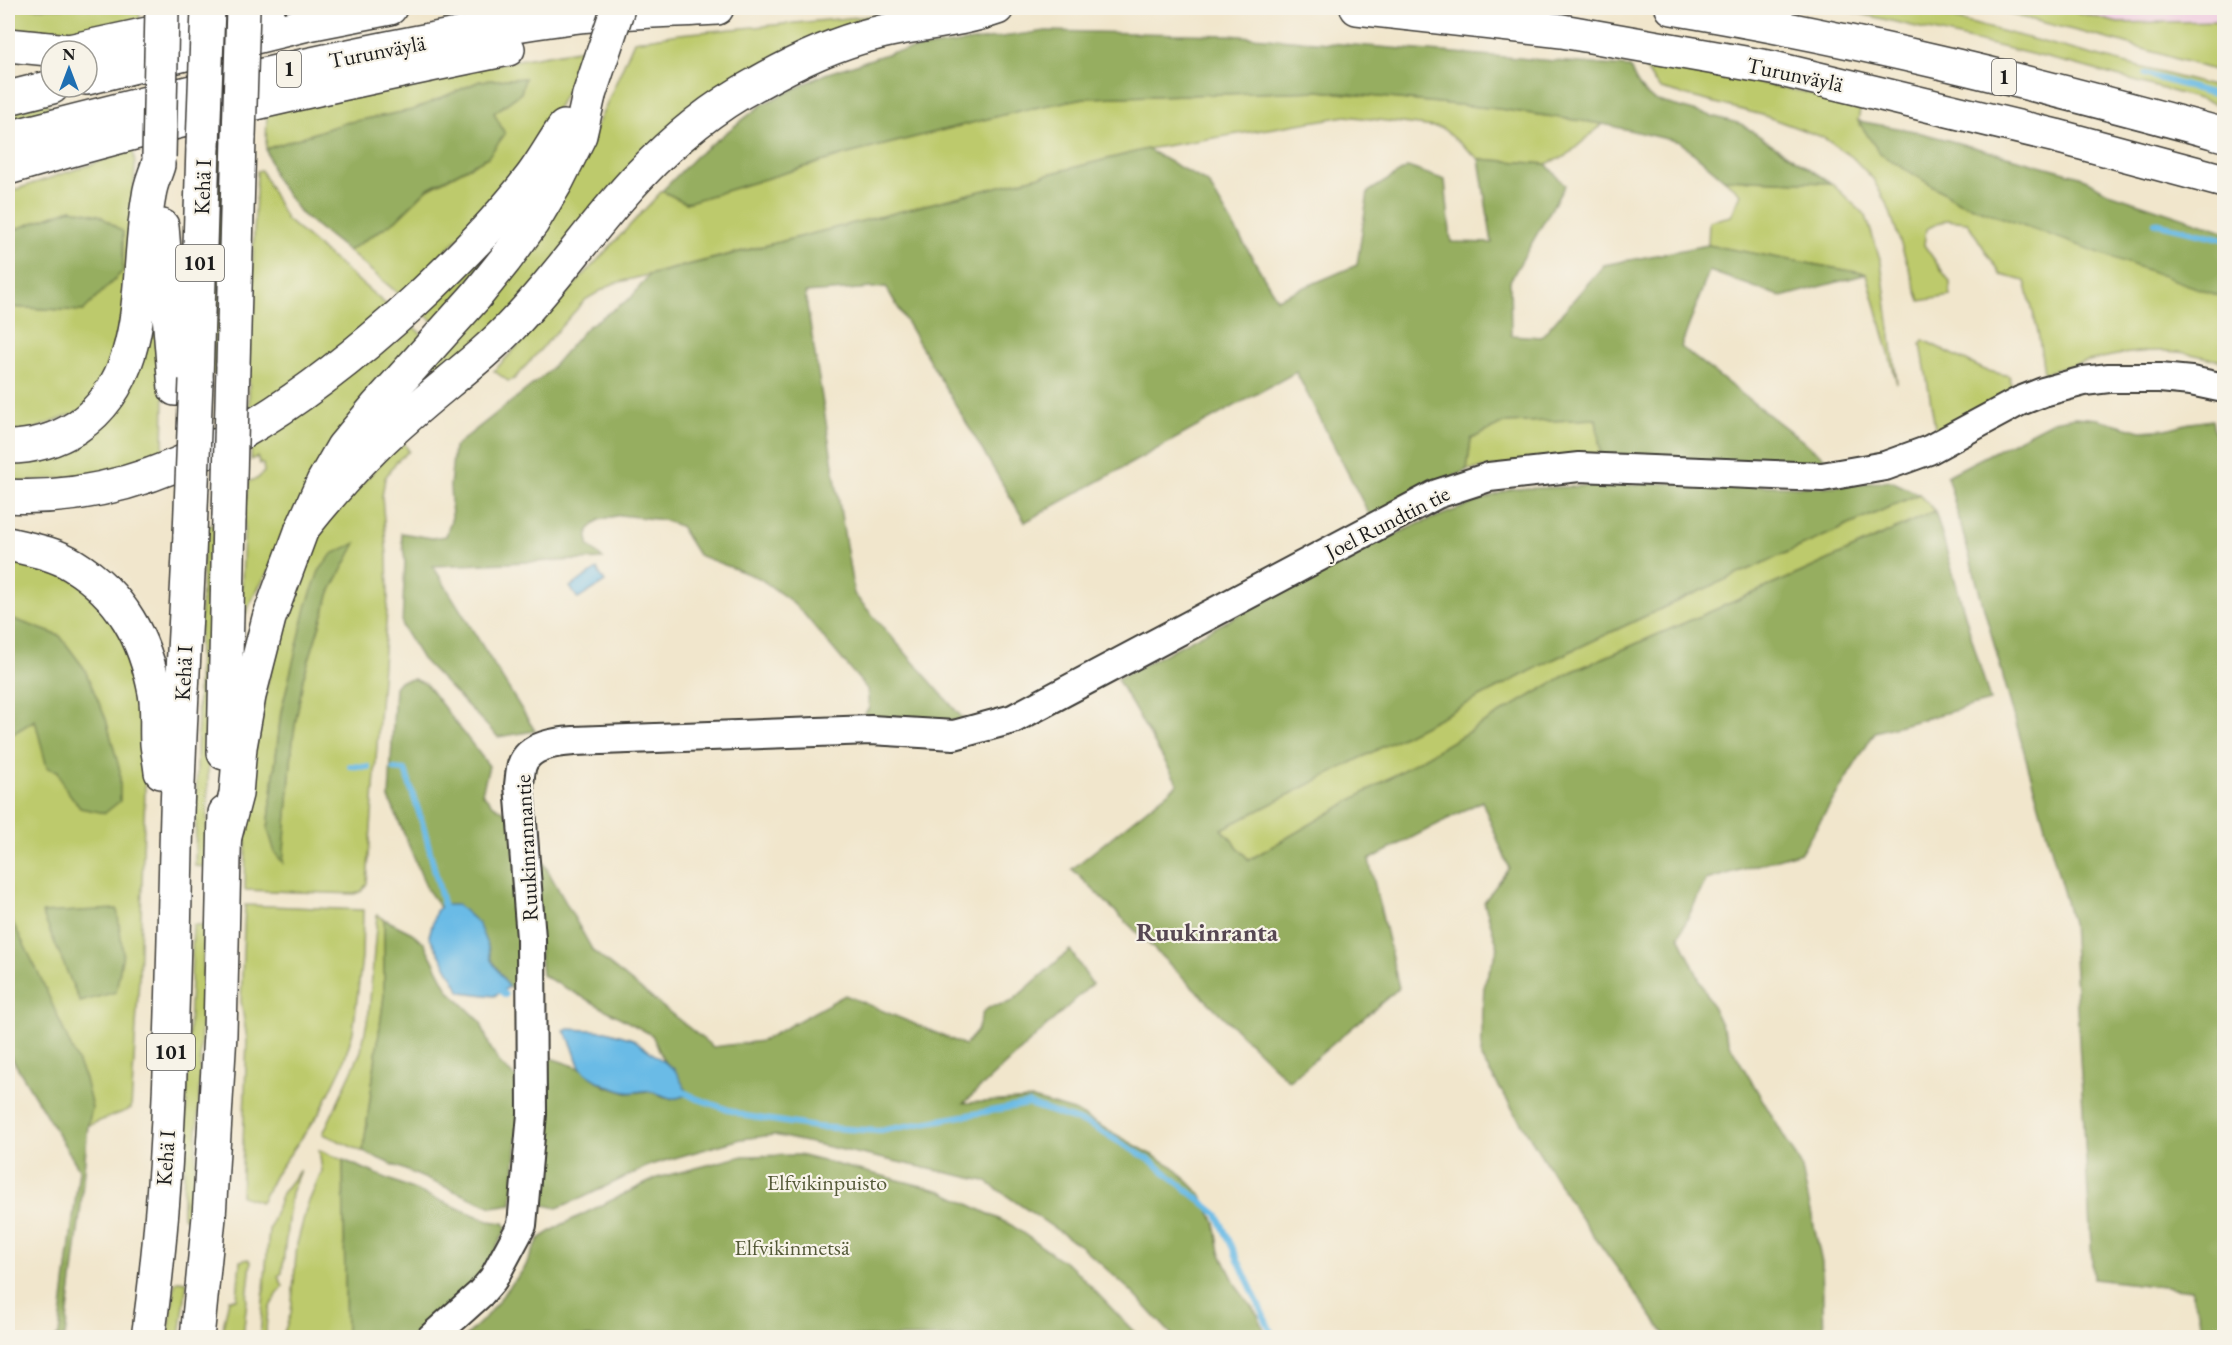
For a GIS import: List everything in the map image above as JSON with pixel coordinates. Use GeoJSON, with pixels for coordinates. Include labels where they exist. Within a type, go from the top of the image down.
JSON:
{"type":"FeatureCollection","features":[{"type":"Feature","properties":{"kind":"highway"},"geometry":{"type":"LineString","coordinates":[[162,8],[159,161],[186,384]]}},
{"type":"Feature","properties":{"kind":"highway","name":"Kehä I"},"geometry":{"type":"LineString","coordinates":[[148,1338],[158,1254],[172,1044],[181,700],[187,604],[177,445],[186,384],[203,146],[208,8]]}},
{"type":"Feature","properties":{"kind":"highway","name":"Kehä I"},"geometry":{"type":"LineString","coordinates":[[197,1338],[209,1217],[218,1078],[225,836],[223,718],[243,8]]}},
{"type":"Feature","properties":{"kind":"highway"},"geometry":{"type":"LineString","coordinates":[[99,45],[268,8]]}},
{"type":"Feature","properties":{"kind":"highway","name":"Turunväylä"},"geometry":{"type":"LineString","coordinates":[[99,75],[308,24],[390,8]]}},
{"type":"Feature","properties":{"kind":"highway"},"geometry":{"type":"LineString","coordinates":[[225,836],[236,794],[240,747],[251,686],[269,618],[302,529],[323,482],[343,447],[399,380],[476,296],[532,224],[580,135],[589,95],[618,8]]}},
{"type":"Feature","properties":{"kind":"highway","name":"Turunväylä"},"geometry":{"type":"LineString","coordinates":[[8,138],[337,58],[574,17],[717,8]]}},
{"type":"Feature","properties":{"kind":"highway"},"geometry":{"type":"LineString","coordinates":[[302,529],[337,485],[364,456],[404,419],[465,370],[516,322],[639,176],[702,119],[756,84],[838,45],[871,34],[972,16],[997,8]]}},
{"type":"Feature","properties":{"kind":"highway","name":"Turunväylä"},"geometry":{"type":"LineString","coordinates":[[1357,8],[1562,31],[1773,68],[2056,136],[2224,181]]}},
{"type":"Feature","properties":{"kind":"highway","name":"Turunväylä"},"geometry":{"type":"LineString","coordinates":[[1672,8],[1782,26],[2051,88],[2224,135]]}},
{"type":"Feature","properties":{"kind":"highway"},"geometry":{"type":"LineString","coordinates":[[1744,8],[1782,26]]}},
{"type":"Feature","properties":{"kind":"highway"},"geometry":{"type":"LineString","coordinates":[[8,168],[128,134],[398,71],[574,36],[685,10]]}},
{"type":"Feature","properties":{"kind":"highway"},"geometry":{"type":"LineString","coordinates":[[8,45],[39,48]]}},
{"type":"Feature","properties":{"kind":"highway"},"geometry":{"type":"LineString","coordinates":[[8,62],[39,56]]}},
{"type":"Feature","properties":{"kind":"highway"},"geometry":{"type":"LineString","coordinates":[[8,98],[39,90]]}},
{"type":"Feature","properties":{"kind":"highway"},"geometry":{"type":"LineString","coordinates":[[8,496],[62,494],[109,487],[152,474],[206,451],[264,419],[303,393],[390,324],[446,272],[533,175],[563,129],[589,95]]}},
{"type":"Feature","properties":{"kind":"highway"},"geometry":{"type":"LineString","coordinates":[[8,447],[38,445],[72,430],[89,419],[116,385],[131,348],[136,323],[149,195],[159,161]]}},
{"type":"Feature","properties":{"kind":"highway"},"geometry":{"type":"LineString","coordinates":[[8,544],[38,551],[72,564],[98,583],[116,601],[130,620],[144,654],[155,696],[157,745],[176,850]]}},
{"type":"Feature","properties":{"kind":"street","name":"Joel Rundtin tie"},"geometry":{"type":"LineString","coordinates":[[954,735],[1014,719],[1437,494],[1489,477],[1579,467],[1822,477],[1885,466],[1929,450],[2020,401],[2084,381],[2109,378],[2160,378],[2224,388]]}},
{"type":"Feature","properties":{"kind":"street","name":"Ruukinrannantie"},"geometry":{"type":"LineString","coordinates":[[431,1338],[480,1294],[493,1279],[522,1225],[532,1114],[531,938],[519,785],[523,763],[534,751],[551,743],[574,741],[871,730],[954,735]]}},
{"type":"Feature","properties":{"kind":"shaded area"},"geometry":{"type":"Polygon","coordinates":[[[2061,8],[2224,8],[2224,21],[2118,23],[2061,8]]]}},
{"type":"Feature","properties":{"kind":"green space"},"geometry":{"type":"Polygon","coordinates":[[[8,8],[140,8],[139,24],[76,35],[8,34],[8,8]]]}},
{"type":"Feature","properties":{"kind":"green space"},"geometry":{"type":"Polygon","coordinates":[[[1836,8],[1912,8],[2224,89],[2224,106],[2077,65],[1836,8]]]}},
{"type":"Feature","properties":{"kind":"green space"},"geometry":{"type":"Polygon","coordinates":[[[1985,8],[2061,8],[2118,23],[2224,21],[2224,73],[2116,41],[1985,8]]]}},
{"type":"Feature","properties":{"kind":"green space"},"geometry":{"type":"Polygon","coordinates":[[[902,13],[794,53],[489,331],[373,432],[572,176],[634,41],[679,34],[902,13]]]}},
{"type":"Feature","properties":{"kind":"green space"},"geometry":{"type":"Polygon","coordinates":[[[1046,31],[1228,35],[1630,67],[1639,86],[1654,100],[1741,124],[1831,183],[1724,179],[1680,142],[1603,124],[1499,109],[1319,91],[1084,98],[1019,111],[844,155],[686,203],[662,191],[696,156],[763,104],[825,74],[893,52],[1046,31]]]}},
{"type":"Feature","properties":{"kind":"green space"},"geometry":{"type":"Polygon","coordinates":[[[583,49],[565,94],[548,125],[495,201],[401,296],[348,251],[395,221],[428,189],[488,157],[494,113],[521,93],[524,78],[480,81],[413,110],[345,123],[266,149],[267,110],[426,76],[583,49]]]}},
{"type":"Feature","properties":{"kind":"green space"},"geometry":{"type":"Polygon","coordinates":[[[1642,62],[1712,73],[1861,104],[1858,121],[2224,298],[2224,362],[2178,352],[2144,351],[2093,360],[2044,373],[2038,332],[2025,281],[2001,275],[1967,222],[1946,220],[1926,229],[1924,245],[1950,282],[1950,296],[1920,301],[1889,209],[1873,179],[1852,157],[1822,137],[1762,115],[1661,89],[1642,62]]]}},
{"type":"Feature","properties":{"kind":"green space"},"geometry":{"type":"Polygon","coordinates":[[[525,78],[521,93],[494,113],[505,134],[488,157],[428,188],[395,221],[348,251],[301,214],[275,178],[266,149],[345,123],[413,110],[480,81],[525,78]]]}},
{"type":"Feature","properties":{"kind":"green space"},"geometry":{"type":"Polygon","coordinates":[[[1319,91],[1499,109],[1603,124],[1566,156],[1546,164],[1479,159],[1442,128],[1346,116],[1147,149],[612,284],[585,300],[514,379],[508,381],[494,371],[662,191],[686,203],[844,155],[1019,111],[1084,98],[1319,91]]]}},
{"type":"Feature","properties":{"kind":"green space"},"geometry":{"type":"Polygon","coordinates":[[[47,102],[50,111],[8,122],[8,113],[47,102]]]}},
{"type":"Feature","properties":{"kind":"green space"},"geometry":{"type":"Polygon","coordinates":[[[1858,121],[1914,131],[2080,176],[2109,193],[2224,231],[2224,298],[1959,202],[1880,154],[1858,121]]]}},
{"type":"Feature","properties":{"kind":"green space"},"geometry":{"type":"Polygon","coordinates":[[[224,141],[219,372],[209,375],[217,142],[224,141]]]}},
{"type":"Feature","properties":{"kind":"green space"},"geometry":{"type":"Polygon","coordinates":[[[133,148],[135,164],[131,257],[124,348],[92,407],[8,439],[8,307],[83,311],[71,209],[8,232],[8,192],[116,156],[133,148]]]}},
{"type":"Feature","properties":{"kind":"green space"},"geometry":{"type":"Polygon","coordinates":[[[1147,149],[1208,183],[1277,299],[1357,265],[1368,192],[1408,167],[1445,180],[1451,242],[1492,243],[1479,159],[1546,164],[1565,185],[1510,281],[1511,335],[1541,337],[1604,265],[1708,245],[1867,274],[1782,297],[1709,271],[1681,347],[1830,462],[1814,470],[1601,455],[1596,419],[1504,423],[1471,439],[1467,470],[1371,518],[1296,372],[1025,522],[886,287],[805,293],[854,594],[965,721],[863,716],[869,708],[867,689],[803,613],[788,599],[759,578],[698,555],[680,526],[663,520],[620,515],[599,520],[588,530],[588,545],[603,559],[433,566],[535,731],[498,737],[422,659],[402,626],[405,561],[401,533],[432,538],[446,536],[452,517],[450,486],[454,447],[546,374],[587,327],[631,298],[649,275],[1147,149]]]}},
{"type":"Feature","properties":{"kind":"green space"},"geometry":{"type":"Polygon","coordinates":[[[261,170],[286,219],[389,307],[348,343],[249,413],[249,339],[257,171],[261,170]]]}},
{"type":"Feature","properties":{"kind":"green space"},"geometry":{"type":"Polygon","coordinates":[[[1724,179],[1831,183],[1866,216],[1881,262],[1897,383],[1867,274],[1708,245],[1709,221],[1731,216],[1741,194],[1724,179]]]}},
{"type":"Feature","properties":{"kind":"green space"},"geometry":{"type":"Polygon","coordinates":[[[71,209],[99,215],[123,232],[123,271],[83,311],[8,307],[8,232],[71,209]]]}},
{"type":"Feature","properties":{"kind":"green space"},"geometry":{"type":"Polygon","coordinates":[[[519,215],[436,324],[424,314],[519,215]]]}},
{"type":"Feature","properties":{"kind":"green space"},"geometry":{"type":"Polygon","coordinates":[[[151,282],[164,393],[163,456],[117,471],[8,483],[8,456],[84,435],[151,282]]]}},
{"type":"Feature","properties":{"kind":"green space"},"geometry":{"type":"Polygon","coordinates":[[[411,325],[424,336],[282,549],[253,597],[240,627],[245,510],[249,481],[257,479],[264,472],[263,464],[260,464],[257,457],[251,460],[251,445],[411,325]]]}},
{"type":"Feature","properties":{"kind":"green space"},"geometry":{"type":"Polygon","coordinates":[[[1923,340],[1985,370],[2009,376],[2014,390],[1936,433],[1921,344],[1923,340]]]}},
{"type":"Feature","properties":{"kind":"green space"},"geometry":{"type":"Polygon","coordinates":[[[2075,417],[2098,419],[2141,431],[2166,429],[2212,420],[2224,462],[2224,1337],[2206,1337],[2191,1290],[2093,1279],[2072,923],[1947,476],[2053,421],[2075,417]]]}},
{"type":"Feature","properties":{"kind":"green space"},"geometry":{"type":"Polygon","coordinates":[[[1596,419],[1601,455],[1467,470],[1471,439],[1503,423],[1596,419]]]}},
{"type":"Feature","properties":{"kind":"green space"},"geometry":{"type":"Polygon","coordinates":[[[402,440],[409,451],[396,462],[385,478],[382,497],[388,596],[367,883],[362,891],[355,894],[245,890],[247,786],[278,631],[315,534],[402,440]],[[355,544],[295,656],[281,711],[268,829],[283,862],[293,738],[303,679],[330,592],[355,544]]]}},
{"type":"Feature","properties":{"kind":"green space"},"geometry":{"type":"Polygon","coordinates":[[[1891,481],[1919,494],[1684,598],[1550,661],[1222,829],[1249,860],[1571,672],[1802,572],[1935,511],[1990,701],[1875,732],[1801,852],[1706,880],[1679,936],[1733,1050],[1801,1165],[1822,1263],[1824,1337],[1667,1337],[1575,1210],[1481,1058],[1484,984],[1498,948],[1484,902],[1509,868],[1482,801],[1369,860],[1399,988],[1289,1081],[1072,869],[1178,784],[1117,679],[1360,551],[1418,524],[1511,489],[1663,483],[1820,487],[1891,481]]]}},
{"type":"Feature","properties":{"kind":"green space"},"geometry":{"type":"Polygon","coordinates":[[[1919,494],[1935,511],[1802,572],[1571,672],[1249,860],[1222,829],[1550,661],[1684,598],[1919,494]]]}},
{"type":"Feature","properties":{"kind":"green space"},"geometry":{"type":"Polygon","coordinates":[[[214,524],[206,867],[195,866],[199,646],[205,528],[214,524]]]}},
{"type":"Feature","properties":{"kind":"green space"},"geometry":{"type":"Polygon","coordinates":[[[356,543],[330,592],[303,679],[293,738],[283,863],[275,853],[268,829],[281,712],[307,604],[319,571],[332,554],[356,543]]]}},
{"type":"Feature","properties":{"kind":"green space"},"geometry":{"type":"Polygon","coordinates":[[[8,552],[94,589],[136,658],[145,755],[145,791],[139,978],[131,1109],[84,1127],[8,1022],[8,552]]]}},
{"type":"Feature","properties":{"kind":"green space"},"geometry":{"type":"Polygon","coordinates":[[[8,617],[60,636],[84,668],[106,719],[120,771],[120,801],[105,813],[80,808],[63,785],[58,771],[47,768],[35,720],[8,737],[8,617]]]}},
{"type":"Feature","properties":{"kind":"green space"},"geometry":{"type":"Polygon","coordinates":[[[414,679],[426,684],[489,766],[482,793],[492,804],[515,819],[521,993],[509,987],[491,960],[488,947],[444,905],[440,907],[427,889],[389,798],[395,687],[400,681],[414,679]]]}},
{"type":"Feature","properties":{"kind":"green space"},"geometry":{"type":"Polygon","coordinates":[[[529,837],[593,951],[713,1047],[762,1041],[845,995],[965,1045],[977,1031],[983,1012],[990,1007],[1011,1002],[1070,950],[1092,984],[964,1103],[1033,1099],[1074,1111],[1174,1167],[1201,1195],[1215,1222],[1220,1252],[1238,1289],[1258,1315],[1267,1337],[1174,1337],[1132,1292],[1082,1247],[985,1181],[774,1135],[741,1139],[650,1165],[557,1208],[544,1205],[542,1055],[580,1068],[605,1086],[627,1093],[649,1091],[671,1099],[675,1070],[664,1061],[652,1035],[542,975],[529,837]]]}},
{"type":"Feature","properties":{"kind":"green space"},"geometry":{"type":"Polygon","coordinates":[[[245,905],[363,910],[362,957],[353,1032],[342,1067],[320,1112],[275,1175],[261,1202],[241,1196],[247,1039],[241,1001],[245,905]]]}},
{"type":"Feature","properties":{"kind":"green space"},"geometry":{"type":"Polygon","coordinates":[[[117,909],[123,953],[116,992],[80,1002],[42,913],[117,909]]]}},
{"type":"Feature","properties":{"kind":"green space"},"geometry":{"type":"Polygon","coordinates":[[[8,913],[39,974],[85,1079],[92,1108],[88,1125],[65,1337],[56,1337],[59,1334],[79,1169],[8,1052],[8,913]]]}},
{"type":"Feature","properties":{"kind":"green space"},"geometry":{"type":"Polygon","coordinates":[[[377,915],[384,919],[384,996],[363,1152],[323,1134],[361,1051],[369,1012],[377,915]]]}},
{"type":"Feature","properties":{"kind":"green space"},"geometry":{"type":"Polygon","coordinates":[[[384,919],[412,933],[424,943],[449,991],[480,1021],[490,1047],[501,1065],[515,1077],[522,1076],[512,1204],[492,1207],[363,1152],[384,996],[384,919]]]}},
{"type":"Feature","properties":{"kind":"green space"},"geometry":{"type":"Polygon","coordinates":[[[193,925],[204,925],[199,1101],[192,1219],[183,1216],[183,1200],[193,925]]]}},
{"type":"Feature","properties":{"kind":"green space"},"geometry":{"type":"Polygon","coordinates":[[[319,1150],[343,1160],[346,1337],[282,1338],[291,1313],[297,1244],[307,1206],[322,1171],[319,1150]]]}},
{"type":"Feature","properties":{"kind":"green space","name":"Elfvikinmetsä"},"geometry":{"type":"Polygon","coordinates":[[[799,1155],[942,1191],[1011,1225],[1074,1269],[1139,1337],[465,1337],[483,1320],[524,1269],[539,1239],[561,1225],[657,1178],[743,1156],[799,1155]]]}},
{"type":"Feature","properties":{"kind":"green space"},"geometry":{"type":"Polygon","coordinates":[[[343,1160],[489,1221],[504,1223],[507,1228],[480,1277],[448,1309],[413,1337],[346,1337],[343,1160]]]}},
{"type":"Feature","properties":{"kind":"green space"},"geometry":{"type":"Polygon","coordinates":[[[300,1170],[291,1193],[282,1273],[278,1276],[283,1286],[269,1310],[266,1337],[260,1337],[269,1230],[282,1193],[300,1170]]]}},
{"type":"Feature","properties":{"kind":"green space"},"geometry":{"type":"Polygon","coordinates":[[[248,1259],[251,1262],[243,1337],[221,1337],[229,1299],[237,1299],[240,1261],[248,1259]]]}},
{"type":"Feature","properties":{"kind":"green space"},"geometry":{"type":"Polygon","coordinates":[[[187,1282],[180,1337],[168,1338],[175,1283],[187,1282]]]}},
{"type":"Feature","properties":{"kind":"water"},"geometry":{"type":"Polygon","coordinates":[[[597,569],[605,582],[578,599],[570,587],[597,569]]]}},
{"type":"Feature","properties":{"kind":"water"},"geometry":{"type":"Polygon","coordinates":[[[443,905],[458,905],[478,923],[491,960],[509,987],[494,996],[461,992],[429,936],[436,911],[443,905]]]}},
{"type":"Feature","properties":{"kind":"water"},"geometry":{"type":"Polygon","coordinates":[[[568,1029],[606,1031],[633,1039],[675,1070],[688,1094],[672,1098],[649,1091],[629,1092],[600,1082],[587,1074],[579,1065],[564,1031],[568,1029]]]}},
{"type":"Feature","properties":{"kind":"waterway"},"geometry":{"type":"LineString","coordinates":[[2145,74],[2224,97]]}},
{"type":"Feature","properties":{"kind":"waterway"},"geometry":{"type":"LineString","coordinates":[[2155,223],[2224,239]]}},
{"type":"Feature","properties":{"kind":"waterway"},"geometry":{"type":"LineString","coordinates":[[350,766],[368,767]]}},
{"type":"Feature","properties":{"kind":"waterway"},"geometry":{"type":"LineString","coordinates":[[394,769],[405,770],[424,828],[445,911]]}},
{"type":"Feature","properties":{"kind":"waterway"},"geometry":{"type":"LineString","coordinates":[[495,985],[505,995]]}},
{"type":"Feature","properties":{"kind":"waterway"},"geometry":{"type":"LineString","coordinates":[[682,1091],[746,1116],[816,1127],[879,1131],[1029,1104],[1090,1125],[1150,1160],[1217,1214],[1274,1338]]}},
{"type":"Feature","properties":{"kind":"district","name":"Ruukinranta"},"geometry":{"type":"Point","coordinates":[1207,932]}},
{"type":"Feature","properties":{"kind":"park label","name":"Elfvikinpuisto"},"geometry":{"type":"Point","coordinates":[827,1182]}}]}
